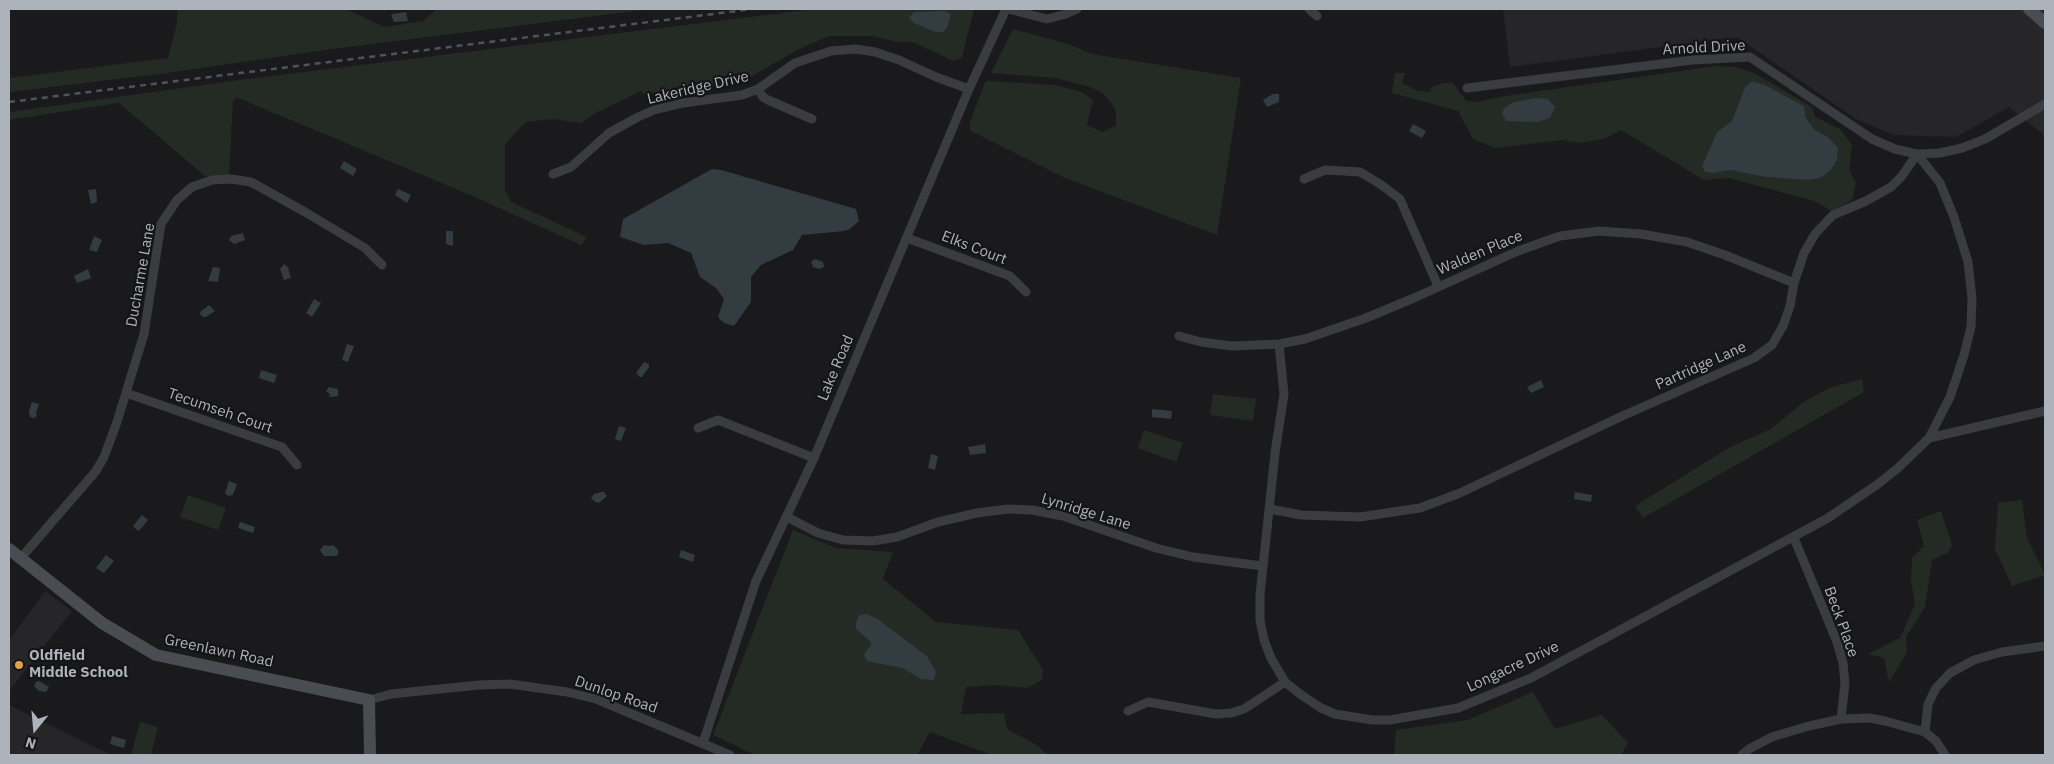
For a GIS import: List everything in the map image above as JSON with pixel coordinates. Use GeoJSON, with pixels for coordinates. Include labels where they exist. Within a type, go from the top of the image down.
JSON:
{"type":"FeatureCollection","features":[{"type":"Feature","properties":{"kind":"main road"},"geometry":{"type":"LineString","coordinates":[[2028,9],[2045,23]]}},
{"type":"Feature","properties":{"kind":"main road","name":"Greenlawn Road"},"geometry":{"type":"LineString","coordinates":[[9,549],[102,623],[156,655],[369,700]]}},
{"type":"Feature","properties":{"kind":"main road"},"geometry":{"type":"LineString","coordinates":[[369,700],[370,755]]}},
{"type":"Feature","properties":{"kind":"street"},"geometry":{"type":"LineString","coordinates":[[1007,9],[1047,19],[1076,9]]}},
{"type":"Feature","properties":{"kind":"street","name":"Lake Road"},"geometry":{"type":"LineString","coordinates":[[704,743],[756,581],[814,458],[969,90],[1007,9]]}},
{"type":"Feature","properties":{"kind":"street"},"geometry":{"type":"LineString","coordinates":[[1309,9],[1317,16]]}},
{"type":"Feature","properties":{"kind":"street","name":"Lakeridge Drive"},"geometry":{"type":"LineString","coordinates":[[554,174],[571,167],[609,133],[654,110],[683,103],[742,95],[758,89],[795,63],[831,51],[856,49],[875,52],[900,60],[969,90]]}},
{"type":"Feature","properties":{"kind":"street","name":"Arnold Drive"},"geometry":{"type":"LineString","coordinates":[[1467,88],[1693,60],[1750,57],[1866,135],[1895,149],[1917,154]]}},
{"type":"Feature","properties":{"kind":"street"},"geometry":{"type":"LineString","coordinates":[[758,89],[762,97],[812,119]]}},
{"type":"Feature","properties":{"kind":"street"},"geometry":{"type":"LineString","coordinates":[[1917,154],[1940,153],[1962,148],[1985,139],[2045,104]]}},
{"type":"Feature","properties":{"kind":"street"},"geometry":{"type":"LineString","coordinates":[[1917,154],[1940,182],[1954,217],[1968,262],[1972,298],[1970,327],[1964,354],[1950,397],[1929,438]]}},
{"type":"Feature","properties":{"kind":"street","name":"Partridge Lane"},"geometry":{"type":"LineString","coordinates":[[1270,509],[1301,515],[1360,517],[1420,508],[1460,493],[1620,416],[1754,358],[1772,345],[1783,326],[1804,253],[1815,234],[1834,215],[1866,201],[1891,187],[1902,176],[1917,154]]}},
{"type":"Feature","properties":{"kind":"street"},"geometry":{"type":"LineString","coordinates":[[1304,179],[1325,170],[1360,172],[1393,194],[1400,200],[1438,286]]}},
{"type":"Feature","properties":{"kind":"street","name":"Ducharme Lane"},"geometry":{"type":"LineString","coordinates":[[20,559],[96,471],[108,448],[144,334],[162,224],[177,200],[192,187],[212,180],[231,179],[251,182],[306,212],[365,248],[382,265]]}},
{"type":"Feature","properties":{"kind":"street","name":"Walden Place"},"geometry":{"type":"LineString","coordinates":[[1179,336],[1201,342],[1232,346],[1279,344],[1305,339],[1414,298],[1518,251],[1560,236],[1599,232],[1640,234],[1686,242],[1725,255],[1794,283]]}},
{"type":"Feature","properties":{"kind":"street","name":"Elks Court"},"geometry":{"type":"LineString","coordinates":[[907,238],[1010,276],[1026,292]]}},
{"type":"Feature","properties":{"kind":"street","name":"Longacre Drive"},"geometry":{"type":"LineString","coordinates":[[1279,344],[1284,394],[1262,566],[1260,620],[1270,658],[1285,682],[1321,708],[1352,718],[1390,720],[1458,708],[1531,678],[1794,538],[1878,484],[1898,468],[1929,438]]}},
{"type":"Feature","properties":{"kind":"street","name":"Tecumseh Court"},"geometry":{"type":"LineString","coordinates":[[126,393],[282,447],[297,465]]}},
{"type":"Feature","properties":{"kind":"street"},"geometry":{"type":"LineString","coordinates":[[1929,438],[2045,411]]}},
{"type":"Feature","properties":{"kind":"street"},"geometry":{"type":"LineString","coordinates":[[698,428],[718,420],[814,458]]}},
{"type":"Feature","properties":{"kind":"street","name":"Lynridge Lane"},"geometry":{"type":"LineString","coordinates":[[787,517],[818,533],[843,540],[872,541],[897,537],[938,522],[977,513],[1008,509],[1032,510],[1062,516],[1156,548],[1192,558],[1262,566]]}},
{"type":"Feature","properties":{"kind":"street","name":"Beck Place"},"geometry":{"type":"LineString","coordinates":[[1794,538],[1837,642],[1843,663],[1845,683],[1841,719]]}},
{"type":"Feature","properties":{"kind":"street"},"geometry":{"type":"LineString","coordinates":[[1924,732],[1928,704],[1936,688],[1950,673],[1974,660],[2002,652],[2045,646]]}},
{"type":"Feature","properties":{"kind":"street"},"geometry":{"type":"LineString","coordinates":[[1128,711],[1148,702],[1216,714],[1231,713],[1244,709],[1285,682]]}},
{"type":"Feature","properties":{"kind":"street","name":"Dunlop Road"},"geometry":{"type":"LineString","coordinates":[[369,700],[391,694],[479,685],[528,686],[596,699],[730,755]]}},
{"type":"Feature","properties":{"kind":"street"},"geometry":{"type":"LineString","coordinates":[[1742,755],[1772,736],[1841,719],[1868,718],[1924,732],[1936,741],[1945,755]]}},
{"type":"Feature","properties":{"kind":"shaded area"},"geometry":{"type":"Polygon","coordinates":[[[177,9],[346,9],[384,27],[423,21],[437,9],[651,9],[332,49],[160,74],[9,92],[9,78],[168,58],[177,23],[177,9]]]}},
{"type":"Feature","properties":{"kind":"shaded area"},"geometry":{"type":"Polygon","coordinates":[[[815,9],[974,9],[962,57],[954,61],[913,42],[898,42],[871,36],[829,36],[799,49],[745,80],[643,94],[641,91],[594,114],[581,123],[553,119],[526,122],[505,144],[505,190],[511,202],[587,237],[581,245],[468,194],[238,98],[233,100],[229,176],[205,176],[119,103],[9,120],[9,112],[239,80],[815,9]]]}},
{"type":"Feature","properties":{"kind":"shaded area"},"geometry":{"type":"Polygon","coordinates":[[[1503,9],[2045,9],[2045,136],[2009,107],[1956,137],[1894,135],[1856,119],[1737,37],[1510,67],[1503,9]]]}},
{"type":"Feature","properties":{"kind":"shaded area"},"geometry":{"type":"Polygon","coordinates":[[[945,11],[951,14],[947,28],[943,32],[935,32],[914,23],[909,18],[914,12],[945,11]]]}},
{"type":"Feature","properties":{"kind":"shaded area"},"geometry":{"type":"Polygon","coordinates":[[[406,12],[408,21],[394,22],[391,15],[406,12]]]}},
{"type":"Feature","properties":{"kind":"shaded area"},"geometry":{"type":"Polygon","coordinates":[[[1013,29],[1068,44],[1092,54],[1241,78],[1217,235],[1065,178],[971,131],[969,125],[985,82],[989,81],[1054,85],[1082,92],[1093,100],[1087,125],[1102,132],[1116,126],[1116,113],[1112,104],[1103,93],[1090,87],[1056,78],[991,73],[1013,29]]]}},
{"type":"Feature","properties":{"kind":"shaded area"},"geometry":{"type":"Polygon","coordinates":[[[1716,66],[1735,67],[1754,73],[1812,107],[1815,117],[1840,129],[1852,145],[1849,170],[1856,183],[1852,200],[1832,211],[1814,201],[1729,178],[1704,180],[1621,130],[1604,139],[1579,143],[1562,140],[1495,148],[1473,139],[1458,111],[1392,93],[1395,73],[1405,73],[1402,83],[1418,91],[1429,92],[1432,87],[1444,83],[1453,83],[1466,101],[1477,102],[1505,96],[1716,66]],[[1752,81],[1745,87],[1732,121],[1717,132],[1702,166],[1705,172],[1714,173],[1730,170],[1765,177],[1808,180],[1820,178],[1830,171],[1828,137],[1814,129],[1806,118],[1804,106],[1765,85],[1752,81]]]}},
{"type":"Feature","properties":{"kind":"shaded area"},"geometry":{"type":"Polygon","coordinates":[[[1752,81],[1765,85],[1804,106],[1806,118],[1814,129],[1828,137],[1838,148],[1837,160],[1830,171],[1820,178],[1808,180],[1765,177],[1730,170],[1714,173],[1705,172],[1702,166],[1717,132],[1732,121],[1745,87],[1752,81]]]}},
{"type":"Feature","properties":{"kind":"shaded area"},"geometry":{"type":"Polygon","coordinates":[[[1273,94],[1279,94],[1279,102],[1267,107],[1263,100],[1273,94]]]}},
{"type":"Feature","properties":{"kind":"shaded area"},"geometry":{"type":"Polygon","coordinates":[[[1536,98],[1548,99],[1555,107],[1550,118],[1538,122],[1506,121],[1502,113],[1504,108],[1514,102],[1536,98]]]}},
{"type":"Feature","properties":{"kind":"shaded area"},"geometry":{"type":"Polygon","coordinates":[[[1413,124],[1426,131],[1422,138],[1409,131],[1413,124]]]}},
{"type":"Feature","properties":{"kind":"shaded area"},"geometry":{"type":"Polygon","coordinates":[[[344,161],[357,169],[353,176],[340,168],[344,161]]]}},
{"type":"Feature","properties":{"kind":"shaded area"},"geometry":{"type":"Polygon","coordinates":[[[712,169],[856,209],[859,221],[850,229],[844,231],[802,235],[793,250],[761,265],[751,277],[751,302],[734,326],[724,323],[718,317],[724,299],[716,288],[700,277],[691,253],[668,243],[644,245],[620,237],[623,219],[712,169]]]}},
{"type":"Feature","properties":{"kind":"shaded area"},"geometry":{"type":"Polygon","coordinates":[[[96,189],[97,202],[91,204],[88,190],[96,189]]]}},
{"type":"Feature","properties":{"kind":"shaded area"},"geometry":{"type":"Polygon","coordinates":[[[398,189],[411,195],[407,203],[395,195],[398,189]]]}},
{"type":"Feature","properties":{"kind":"shaded area"},"geometry":{"type":"Polygon","coordinates":[[[446,231],[453,231],[453,246],[446,244],[446,231]]]}},
{"type":"Feature","properties":{"kind":"shaded area"},"geometry":{"type":"Polygon","coordinates":[[[243,233],[245,240],[234,244],[229,240],[231,236],[243,233]]]}},
{"type":"Feature","properties":{"kind":"shaded area"},"geometry":{"type":"Polygon","coordinates":[[[94,236],[102,240],[97,252],[89,250],[94,236]]]}},
{"type":"Feature","properties":{"kind":"shaded area"},"geometry":{"type":"Polygon","coordinates":[[[815,259],[823,262],[824,267],[819,269],[813,267],[811,262],[815,259]]]}},
{"type":"Feature","properties":{"kind":"shaded area"},"geometry":{"type":"Polygon","coordinates":[[[284,264],[288,267],[291,278],[284,280],[280,269],[284,264]]]}},
{"type":"Feature","properties":{"kind":"shaded area"},"geometry":{"type":"Polygon","coordinates":[[[213,267],[220,268],[218,282],[208,281],[213,267]]]}},
{"type":"Feature","properties":{"kind":"shaded area"},"geometry":{"type":"Polygon","coordinates":[[[88,269],[91,278],[77,283],[74,276],[88,269]]]}},
{"type":"Feature","properties":{"kind":"shaded area"},"geometry":{"type":"Polygon","coordinates":[[[314,299],[321,303],[312,317],[306,313],[314,299]]]}},
{"type":"Feature","properties":{"kind":"shaded area"},"geometry":{"type":"Polygon","coordinates":[[[209,305],[215,311],[203,317],[200,314],[201,311],[209,305]]]}},
{"type":"Feature","properties":{"kind":"shaded area"},"geometry":{"type":"Polygon","coordinates":[[[347,344],[354,346],[348,362],[342,360],[347,344]]]}},
{"type":"Feature","properties":{"kind":"shaded area"},"geometry":{"type":"Polygon","coordinates":[[[644,362],[649,364],[649,367],[640,377],[636,373],[644,362]]]}},
{"type":"Feature","properties":{"kind":"shaded area"},"geometry":{"type":"Polygon","coordinates":[[[261,370],[277,375],[274,383],[259,378],[261,370]]]}},
{"type":"Feature","properties":{"kind":"shaded area"},"geometry":{"type":"Polygon","coordinates":[[[1862,379],[1864,392],[1643,518],[1635,506],[1732,446],[1771,429],[1802,403],[1829,388],[1862,379]]]}},
{"type":"Feature","properties":{"kind":"shaded area"},"geometry":{"type":"Polygon","coordinates":[[[1541,380],[1544,387],[1531,393],[1527,387],[1541,380]]]}},
{"type":"Feature","properties":{"kind":"shaded area"},"geometry":{"type":"Polygon","coordinates":[[[329,387],[338,389],[338,396],[329,397],[330,394],[326,391],[329,387]]]}},
{"type":"Feature","properties":{"kind":"shaded area"},"geometry":{"type":"Polygon","coordinates":[[[1213,394],[1256,399],[1253,421],[1210,415],[1213,394]]]}},
{"type":"Feature","properties":{"kind":"shaded area"},"geometry":{"type":"Polygon","coordinates":[[[32,402],[39,404],[37,416],[34,418],[30,417],[29,411],[32,402]]]}},
{"type":"Feature","properties":{"kind":"shaded area"},"geometry":{"type":"Polygon","coordinates":[[[1152,409],[1172,411],[1171,419],[1152,417],[1152,409]]]}},
{"type":"Feature","properties":{"kind":"shaded area"},"geometry":{"type":"Polygon","coordinates":[[[619,426],[626,428],[621,441],[615,439],[619,426]]]}},
{"type":"Feature","properties":{"kind":"shaded area"},"geometry":{"type":"Polygon","coordinates":[[[1144,430],[1183,443],[1176,462],[1138,448],[1144,430]]]}},
{"type":"Feature","properties":{"kind":"shaded area"},"geometry":{"type":"Polygon","coordinates":[[[985,444],[986,453],[970,455],[968,447],[985,444]]]}},
{"type":"Feature","properties":{"kind":"shaded area"},"geometry":{"type":"Polygon","coordinates":[[[931,454],[938,456],[935,470],[928,468],[931,454]]]}},
{"type":"Feature","properties":{"kind":"shaded area"},"geometry":{"type":"Polygon","coordinates":[[[229,481],[237,484],[233,495],[228,496],[225,493],[229,481]]]}},
{"type":"Feature","properties":{"kind":"shaded area"},"geometry":{"type":"Polygon","coordinates":[[[604,492],[607,496],[599,503],[591,498],[594,494],[604,492]]]}},
{"type":"Feature","properties":{"kind":"shaded area"},"geometry":{"type":"Polygon","coordinates":[[[1575,492],[1592,495],[1591,502],[1574,499],[1575,492]]]}},
{"type":"Feature","properties":{"kind":"shaded area"},"geometry":{"type":"Polygon","coordinates":[[[188,495],[226,508],[218,530],[180,517],[188,495]]]}},
{"type":"Feature","properties":{"kind":"shaded area"},"geometry":{"type":"Polygon","coordinates":[[[2022,500],[2027,538],[2045,575],[2012,586],[1995,549],[1998,503],[2022,500]]]}},
{"type":"Feature","properties":{"kind":"shaded area"},"geometry":{"type":"Polygon","coordinates":[[[1941,511],[1952,545],[1948,553],[1932,560],[1925,607],[1906,637],[1907,652],[1889,682],[1884,658],[1868,654],[1900,638],[1915,604],[1911,581],[1912,558],[1924,546],[1917,520],[1941,511]]]}},
{"type":"Feature","properties":{"kind":"shaded area"},"geometry":{"type":"Polygon","coordinates":[[[142,515],[148,520],[139,531],[133,526],[142,515]]]}},
{"type":"Feature","properties":{"kind":"shaded area"},"geometry":{"type":"Polygon","coordinates":[[[240,522],[255,527],[253,533],[238,528],[240,522]]]}},
{"type":"Feature","properties":{"kind":"shaded area"},"geometry":{"type":"Polygon","coordinates":[[[793,530],[836,548],[893,552],[883,579],[936,622],[1018,630],[1043,670],[1042,680],[1027,688],[997,685],[966,687],[961,714],[1004,713],[1007,729],[1038,746],[1048,755],[992,755],[930,732],[917,755],[755,755],[713,735],[793,530]],[[879,620],[870,646],[864,654],[902,668],[921,679],[927,656],[879,620]]]}},
{"type":"Feature","properties":{"kind":"shaded area"},"geometry":{"type":"Polygon","coordinates":[[[324,545],[333,545],[338,550],[338,554],[336,556],[324,556],[320,550],[324,545]]]}},
{"type":"Feature","properties":{"kind":"shaded area"},"geometry":{"type":"Polygon","coordinates":[[[681,550],[695,555],[693,562],[679,557],[681,550]]]}},
{"type":"Feature","properties":{"kind":"shaded area"},"geometry":{"type":"Polygon","coordinates":[[[106,555],[114,561],[104,573],[96,568],[106,555]]]}},
{"type":"Feature","properties":{"kind":"shaded area","name":"Oldfield Middle School"},"geometry":{"type":"Polygon","coordinates":[[[45,591],[72,611],[9,691],[9,640],[45,591]]]}},
{"type":"Feature","properties":{"kind":"shaded area"},"geometry":{"type":"Polygon","coordinates":[[[867,614],[879,620],[927,656],[936,672],[934,680],[921,679],[902,668],[867,661],[864,654],[871,642],[856,629],[856,623],[859,615],[867,614]]]}},
{"type":"Feature","properties":{"kind":"shaded area"},"geometry":{"type":"Polygon","coordinates":[[[39,681],[49,687],[46,692],[39,691],[34,686],[39,681]]]}},
{"type":"Feature","properties":{"kind":"shaded area"},"geometry":{"type":"Polygon","coordinates":[[[1533,692],[1555,729],[1602,715],[1628,743],[1621,755],[1394,755],[1396,730],[1468,720],[1533,692]]]}},
{"type":"Feature","properties":{"kind":"shaded area","name":"Oldfield Middle School"},"geometry":{"type":"Polygon","coordinates":[[[9,705],[111,755],[9,755],[9,705]]]}},
{"type":"Feature","properties":{"kind":"shaded area"},"geometry":{"type":"Polygon","coordinates":[[[140,722],[158,727],[151,755],[131,755],[140,722]]]}},
{"type":"Feature","properties":{"kind":"shaded area"},"geometry":{"type":"Polygon","coordinates":[[[112,736],[126,740],[124,748],[110,744],[112,736]]]}},
{"type":"Feature","properties":{"kind":"railway"},"geometry":{"type":"LineString","coordinates":[[9,102],[753,9]]}},
{"type":"Feature","properties":{"kind":"place","name":"Oldfield Middle School"},"geometry":{"type":"Point","coordinates":[19,665]}}]}
